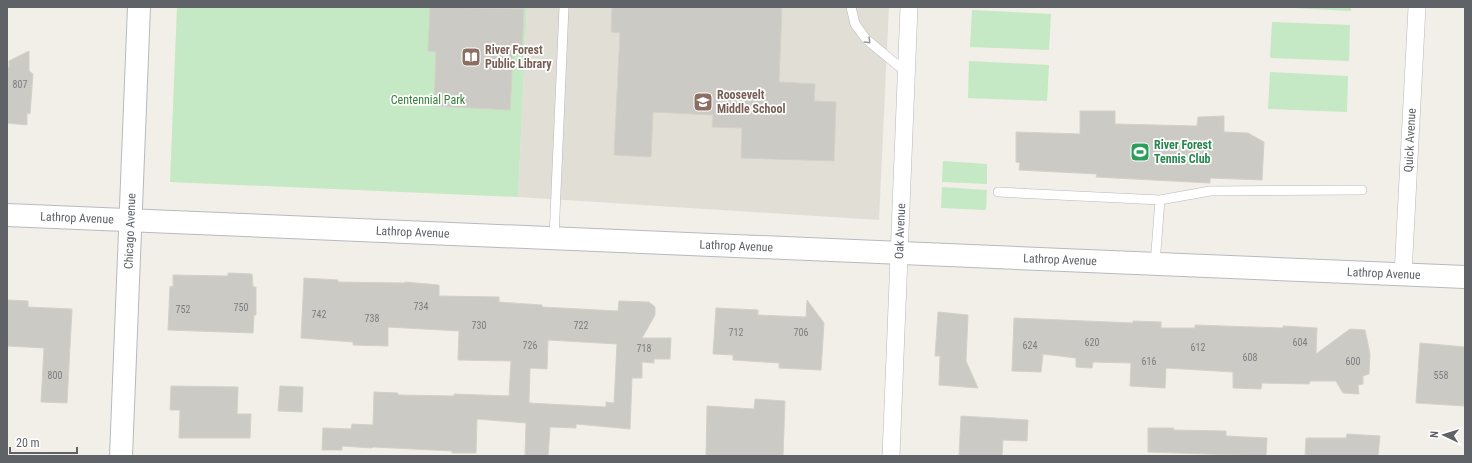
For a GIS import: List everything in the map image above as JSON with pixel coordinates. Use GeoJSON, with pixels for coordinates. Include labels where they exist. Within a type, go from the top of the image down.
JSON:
{"type":"FeatureCollection","features":[{"type":"Feature","properties":{"kind":"street","name":"Chicago Avenue"},"geometry":{"type":"LineString","coordinates":[[120,456],[139,7]]}},
{"type":"Feature","properties":{"kind":"street","name":"Oak Avenue"},"geometry":{"type":"LineString","coordinates":[[891,456],[909,7]]}},
{"type":"Feature","properties":{"kind":"street","name":"Quick Avenue"},"geometry":{"type":"LineString","coordinates":[[1403,274],[1417,7]]}},
{"type":"Feature","properties":{"kind":"street","name":"Lathrop Avenue"},"geometry":{"type":"LineString","coordinates":[[7,215],[1465,277]]}},
{"type":"Feature","properties":{"kind":"lane"},"geometry":{"type":"LineString","coordinates":[[554,238],[564,7]]}},
{"type":"Feature","properties":{"kind":"lane"},"geometry":{"type":"LineString","coordinates":[[851,7],[855,24],[866,39],[907,73]]}},
{"type":"Feature","properties":{"kind":"lane"},"geometry":{"type":"LineString","coordinates":[[998,192],[1160,200],[1210,191],[1362,190]]}},
{"type":"Feature","properties":{"kind":"lane"},"geometry":{"type":"LineString","coordinates":[[1155,264],[1160,200]]}},
{"type":"Feature","properties":{"kind":"shaded area","name":"Roosevelt Middle School"},"geometry":{"type":"Polygon","coordinates":[[[527,7],[889,7],[879,220],[518,197],[527,7]]]}},
{"type":"Feature","properties":{"kind":"green space","name":"Centennial Park"},"geometry":{"type":"Polygon","coordinates":[[[177,7],[527,7],[518,197],[170,182],[177,7]]]}},
{"type":"Feature","properties":{"kind":"green space"},"geometry":{"type":"Polygon","coordinates":[[[1272,7],[1351,7],[1351,11],[1272,7]]]}},
{"type":"Feature","properties":{"kind":"green space"},"geometry":{"type":"Polygon","coordinates":[[[972,10],[1051,14],[1049,50],[970,47],[972,10]]]}},
{"type":"Feature","properties":{"kind":"green space"},"geometry":{"type":"Polygon","coordinates":[[[1272,22],[1350,25],[1349,61],[1270,58],[1272,22]]]}},
{"type":"Feature","properties":{"kind":"green space"},"geometry":{"type":"Polygon","coordinates":[[[969,61],[1049,65],[1047,101],[968,98],[969,61]]]}},
{"type":"Feature","properties":{"kind":"green space"},"geometry":{"type":"Polygon","coordinates":[[[1270,72],[1348,76],[1347,112],[1268,109],[1270,72]]]}},
{"type":"Feature","properties":{"kind":"green space"},"geometry":{"type":"Polygon","coordinates":[[[943,161],[987,164],[987,184],[942,182],[943,161]]]}},
{"type":"Feature","properties":{"kind":"green space"},"geometry":{"type":"Polygon","coordinates":[[[942,187],[987,190],[986,210],[941,208],[942,187]]]}},
{"type":"Feature","properties":{"kind":"building","name":"River Forest Public Library"},"geometry":{"type":"Polygon","coordinates":[[[430,7],[524,9],[522,53],[513,53],[510,110],[434,106],[436,52],[428,51],[430,7]]]}},
{"type":"Feature","properties":{"kind":"building"},"geometry":{"type":"Polygon","coordinates":[[[612,7],[782,7],[779,82],[815,84],[814,101],[836,102],[834,161],[741,158],[742,128],[712,127],[713,115],[653,112],[651,157],[614,155],[620,33],[611,32],[612,7]]]}},
{"type":"Feature","properties":{"kind":"building"},"geometry":{"type":"Polygon","coordinates":[[[29,51],[29,71],[33,74],[30,114],[27,113],[27,125],[7,123],[7,67],[9,68],[9,61],[29,51]]]}},
{"type":"Feature","properties":{"kind":"building","name":"River Forest Tennis Club"},"geometry":{"type":"Polygon","coordinates":[[[1080,111],[1115,111],[1115,124],[1197,126],[1198,117],[1224,116],[1224,132],[1248,133],[1264,142],[1262,180],[1210,178],[1210,183],[1096,177],[1097,174],[1019,170],[1020,163],[1016,162],[1016,132],[1080,134],[1080,111]]]}},
{"type":"Feature","properties":{"kind":"building"},"geometry":{"type":"Polygon","coordinates":[[[228,273],[252,274],[253,287],[256,287],[256,315],[254,315],[253,333],[168,330],[170,286],[173,287],[173,275],[228,276],[228,273]]]}},
{"type":"Feature","properties":{"kind":"building"},"geometry":{"type":"Polygon","coordinates":[[[304,278],[338,280],[338,282],[405,282],[439,285],[439,296],[499,297],[499,302],[542,305],[542,307],[618,311],[619,301],[649,302],[655,307],[655,315],[642,338],[671,338],[670,359],[654,359],[654,363],[642,362],[642,378],[632,378],[630,429],[576,424],[576,428],[550,427],[548,456],[525,456],[526,423],[477,419],[476,453],[452,453],[452,451],[342,446],[342,450],[322,450],[323,428],[351,429],[352,424],[373,425],[374,392],[398,393],[398,395],[454,396],[454,394],[509,396],[511,361],[458,360],[459,331],[388,327],[388,346],[353,345],[353,342],[301,338],[304,278]],[[548,340],[547,369],[530,368],[529,403],[606,407],[606,402],[614,403],[617,344],[548,340]]]}},
{"type":"Feature","properties":{"kind":"building"},"geometry":{"type":"Polygon","coordinates":[[[7,300],[28,301],[28,307],[72,309],[67,403],[41,402],[44,348],[7,346],[7,300]]]}},
{"type":"Feature","properties":{"kind":"building"},"geometry":{"type":"Polygon","coordinates":[[[807,300],[824,323],[821,370],[779,368],[779,363],[733,360],[733,355],[713,354],[716,308],[758,310],[758,315],[806,317],[807,300]]]}},
{"type":"Feature","properties":{"kind":"building"},"geometry":{"type":"Polygon","coordinates":[[[938,312],[968,315],[966,361],[978,388],[939,385],[940,356],[935,356],[938,312]]]}},
{"type":"Feature","properties":{"kind":"building"},"geometry":{"type":"Polygon","coordinates":[[[1014,318],[1133,323],[1133,321],[1161,322],[1161,328],[1195,328],[1195,325],[1317,328],[1316,354],[1350,329],[1365,330],[1370,354],[1369,374],[1363,376],[1363,384],[1358,385],[1359,394],[1343,393],[1336,381],[1310,381],[1309,384],[1262,383],[1261,389],[1233,388],[1233,372],[1166,368],[1165,388],[1130,386],[1131,363],[1093,362],[1092,368],[1076,367],[1076,358],[1043,354],[1041,372],[1012,371],[1014,318]]]}},
{"type":"Feature","properties":{"kind":"building"},"geometry":{"type":"Polygon","coordinates":[[[1420,343],[1465,347],[1465,406],[1416,403],[1420,343]]]}},
{"type":"Feature","properties":{"kind":"building"},"geometry":{"type":"Polygon","coordinates":[[[171,386],[238,387],[237,414],[251,414],[250,438],[179,438],[180,410],[170,410],[171,386]]]}},
{"type":"Feature","properties":{"kind":"building"},"geometry":{"type":"Polygon","coordinates":[[[280,386],[303,387],[302,412],[278,411],[280,386]]]}},
{"type":"Feature","properties":{"kind":"building"},"geometry":{"type":"Polygon","coordinates":[[[755,399],[785,401],[783,456],[706,456],[707,406],[754,409],[755,399]]]}},
{"type":"Feature","properties":{"kind":"building"},"geometry":{"type":"Polygon","coordinates":[[[961,416],[1028,420],[1027,441],[1003,440],[1002,456],[959,456],[961,416]]]}},
{"type":"Feature","properties":{"kind":"building"},"geometry":{"type":"Polygon","coordinates":[[[1148,428],[1226,431],[1226,436],[1267,438],[1266,456],[1148,452],[1148,428]]]}},
{"type":"Feature","properties":{"kind":"building"},"geometry":{"type":"Polygon","coordinates":[[[1347,434],[1380,436],[1378,456],[1305,456],[1306,438],[1346,438],[1347,434]]]}},
{"type":"Feature","properties":{"kind":"place","name":"River Forest Public Library"},"geometry":{"type":"Point","coordinates":[471,57]}},
{"type":"Feature","properties":{"kind":"place","name":"Roosevelt Middle School"},"geometry":{"type":"Point","coordinates":[703,102]}},
{"type":"Feature","properties":{"kind":"place","name":"River Forest Tennis Club"},"geometry":{"type":"Point","coordinates":[1140,152]}}]}
